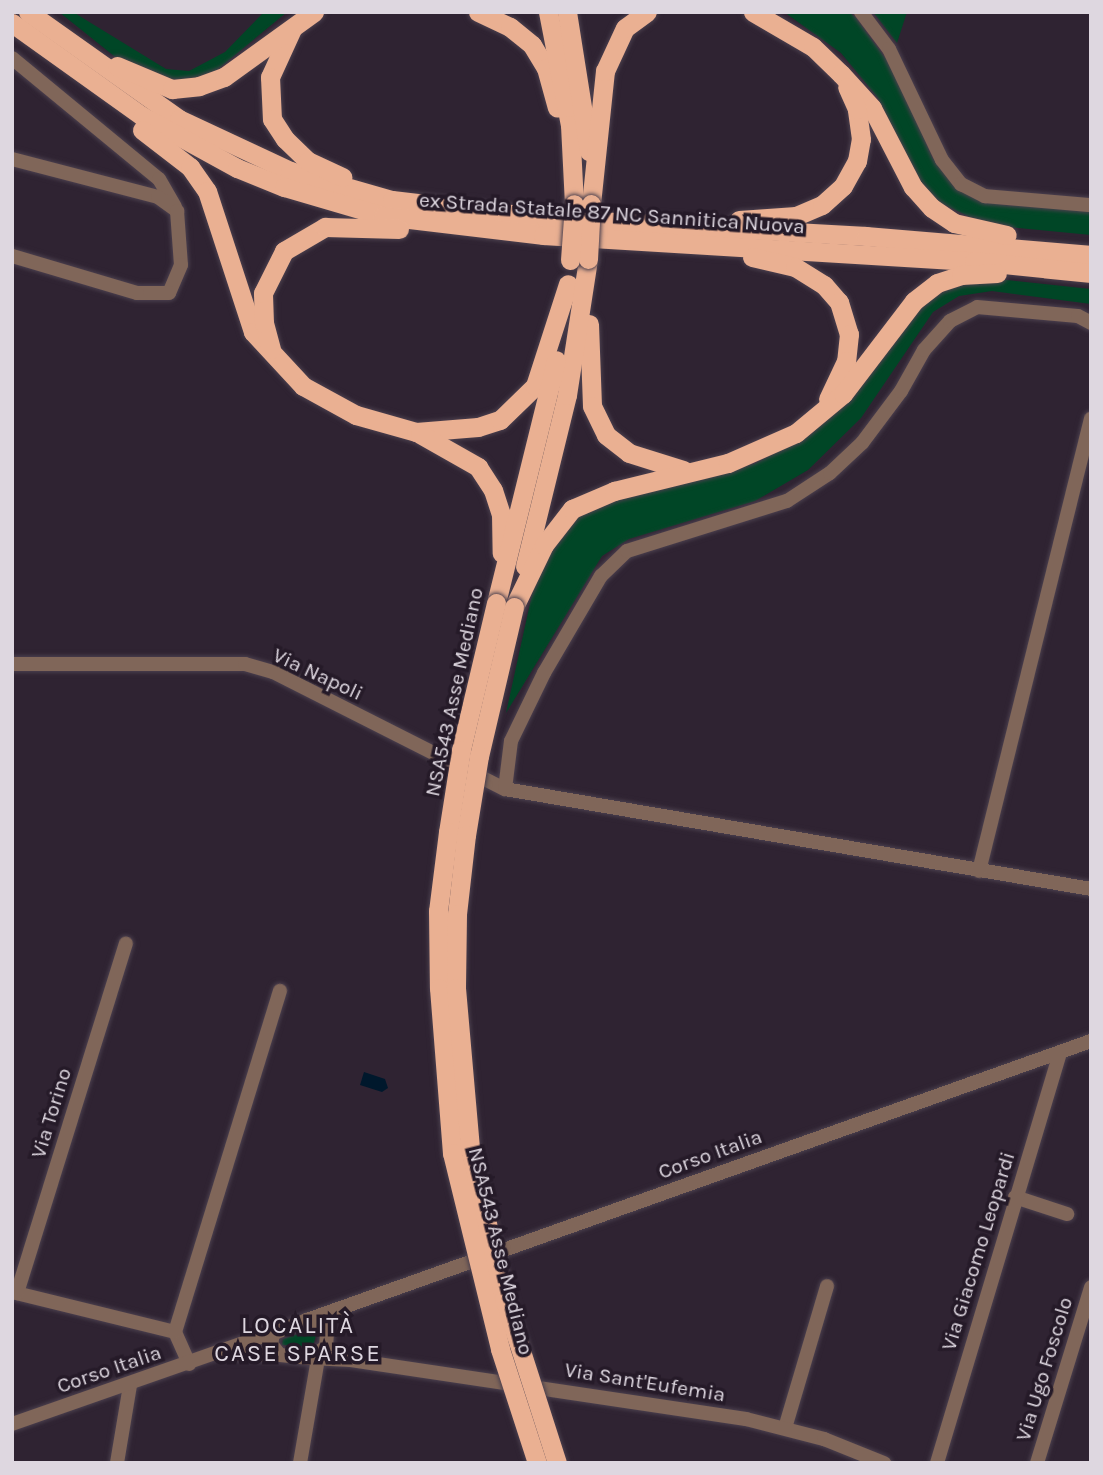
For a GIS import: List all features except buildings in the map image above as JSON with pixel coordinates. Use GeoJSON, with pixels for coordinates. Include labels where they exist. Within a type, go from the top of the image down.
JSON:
{"type":"FeatureCollection","features":[{"type":"Feature","properties":{"kind":"highway"},"geometry":{"type":"LineString","coordinates":[[478,12],[510,27],[532,46],[546,68],[574,165]]}},
{"type":"Feature","properties":{"kind":"highway","name":"NSA543 Asse Mediano"},"geometry":{"type":"LineString","coordinates":[[548,12],[565,89],[574,165],[582,204]]}},
{"type":"Feature","properties":{"kind":"highway","name":"NSA543 Asse Mediano"},"geometry":{"type":"LineString","coordinates":[[537,1463],[499,1349],[452,1153],[439,988],[439,911],[452,804],[505,605],[566,395],[579,260],[587,121],[567,12]]}},
{"type":"Feature","properties":{"kind":"highway"},"geometry":{"type":"LineString","coordinates":[[582,204],[605,71],[625,28],[647,12]]}},
{"type":"Feature","properties":{"kind":"highway"},"geometry":{"type":"LineString","coordinates":[[753,12],[813,47],[841,74],[872,108],[913,187],[932,208],[954,223],[980,230],[1091,246]]}},
{"type":"Feature","properties":{"kind":"highway"},"geometry":{"type":"LineString","coordinates":[[34,17],[130,73],[172,89],[224,77],[305,17]]}},
{"type":"Feature","properties":{"kind":"highway","name":"ex Strada Statale 87 NC Sannitica Nuova"},"geometry":{"type":"LineString","coordinates":[[34,17],[152,102],[245,153],[334,186],[392,200],[693,236],[1091,273]]}},
{"type":"Feature","properties":{"kind":"highway"},"geometry":{"type":"LineString","coordinates":[[305,17],[277,53],[270,77],[272,118],[285,139],[308,161],[392,200]]}},
{"type":"Feature","properties":{"kind":"highway","name":"ex Strada Statale 87 NC Sannitica Nuova"},"geometry":{"type":"LineString","coordinates":[[12,23],[142,116],[237,168],[328,202],[457,228],[950,242],[1091,255]]}},
{"type":"Feature","properties":{"kind":"highway"},"geometry":{"type":"LineString","coordinates":[[56,56],[89,90],[164,144],[196,175],[217,216],[242,307],[253,332],[303,386],[327,400],[389,426],[416,432],[478,467],[494,490],[502,545],[505,605]]}},
{"type":"Feature","properties":{"kind":"highway"},"geometry":{"type":"LineString","coordinates":[[693,236],[796,216],[822,205],[843,186],[856,161],[861,139],[857,109],[841,74]]}},
{"type":"Feature","properties":{"kind":"highway"},"geometry":{"type":"LineString","coordinates":[[274,356],[264,323],[263,293],[284,251],[304,237],[325,227],[457,228]]}},
{"type":"Feature","properties":{"kind":"highway"},"geometry":{"type":"LineString","coordinates":[[693,236],[795,267],[824,285],[839,302],[849,334],[846,361],[820,414]]}},
{"type":"Feature","properties":{"kind":"highway"},"geometry":{"type":"LineString","coordinates":[[579,260],[592,406],[606,435],[629,453],[688,471]]}},
{"type":"Feature","properties":{"kind":"highway","name":"NSA543 Asse Mediano"},"geometry":{"type":"LineString","coordinates":[[558,1463],[504,1298],[470,1149],[457,1000],[457,914],[466,835],[505,605],[550,390],[568,284],[579,260]]}},
{"type":"Feature","properties":{"kind":"highway"},"geometry":{"type":"LineString","coordinates":[[505,605],[544,545],[572,509],[614,491],[766,448],[820,414],[860,375],[914,300],[937,283],[961,275],[1062,270]]}},
{"type":"Feature","properties":{"kind":"highway"},"geometry":{"type":"LineString","coordinates":[[416,432],[478,427],[500,420],[519,406],[545,363],[568,284]]}},
{"type":"Feature","properties":{"kind":"street"},"geometry":{"type":"LineString","coordinates":[[861,12],[889,49],[942,160],[961,184],[985,196],[1091,205]]}},
{"type":"Feature","properties":{"kind":"street"},"geometry":{"type":"LineString","coordinates":[[12,58],[159,179],[177,211],[181,265],[169,293],[137,293],[12,256]]}},
{"type":"Feature","properties":{"kind":"street"},"geometry":{"type":"LineString","coordinates":[[12,159],[158,197],[177,211]]}},
{"type":"Feature","properties":{"kind":"street"},"geometry":{"type":"LineString","coordinates":[[505,789],[511,741],[544,673],[601,576],[627,551],[788,501],[830,473],[862,443],[901,391],[924,350],[950,321],[977,307],[1078,316],[1091,323]]}},
{"type":"Feature","properties":{"kind":"street"},"geometry":{"type":"LineString","coordinates":[[979,871],[1091,419]]}},
{"type":"Feature","properties":{"kind":"street","name":"Via Napoli"},"geometry":{"type":"LineString","coordinates":[[12,664],[245,664],[272,672],[505,789],[1091,888]]}},
{"type":"Feature","properties":{"kind":"street","name":"Via Torino"},"geometry":{"type":"LineString","coordinates":[[125,944],[14,1293],[175,1332]]}},
{"type":"Feature","properties":{"kind":"street"},"geometry":{"type":"LineString","coordinates":[[189,1364],[175,1332],[280,991]]}},
{"type":"Feature","properties":{"kind":"street","name":"Corso Italia"},"geometry":{"type":"LineString","coordinates":[[12,1424],[130,1385],[1091,1041]]}},
{"type":"Feature","properties":{"kind":"street","name":"Via Giacomo Leopardi"},"geometry":{"type":"LineString","coordinates":[[937,1463],[1060,1052]]}},
{"type":"Feature","properties":{"kind":"street"},"geometry":{"type":"LineString","coordinates":[[1015,1197],[1067,1214]]}},
{"type":"Feature","properties":{"kind":"street"},"geometry":{"type":"LineString","coordinates":[[785,1428],[827,1286]]}},
{"type":"Feature","properties":{"kind":"street","name":"Via Ugo Foscolo"},"geometry":{"type":"LineString","coordinates":[[1037,1463],[1091,1287]]}},
{"type":"Feature","properties":{"kind":"street"},"geometry":{"type":"LineString","coordinates":[[300,1463],[314,1358],[323,1352],[327,1335],[345,1308]]}},
{"type":"Feature","properties":{"kind":"street"},"geometry":{"type":"LineString","coordinates":[[307,1321],[316,1322],[351,1360]]}},
{"type":"Feature","properties":{"kind":"street"},"geometry":{"type":"LineString","coordinates":[[277,1331],[271,1344],[280,1355]]}},
{"type":"Feature","properties":{"kind":"street","name":"Corso Italia"},"geometry":{"type":"LineString","coordinates":[[219,1353],[314,1358]]}},
{"type":"Feature","properties":{"kind":"street","name":"Via Sant'Eufemia"},"geometry":{"type":"LineString","coordinates":[[314,1358],[351,1360],[692,1410],[785,1428],[884,1463]]}},
{"type":"Feature","properties":{"kind":"street"},"geometry":{"type":"LineString","coordinates":[[117,1463],[130,1385]]}},
{"type":"Feature","properties":{"kind":"green space"},"geometry":{"type":"Polygon","coordinates":[[[59,12],[73,12],[166,69],[189,71],[225,52],[264,12],[287,12],[217,70],[195,79],[162,79],[124,64],[59,12]]]}},
{"type":"Feature","properties":{"kind":"green space"},"geometry":{"type":"Polygon","coordinates":[[[784,12],[849,12],[856,18],[896,73],[932,157],[963,191],[1002,205],[1091,210],[1091,235],[987,225],[934,200],[915,175],[878,98],[841,53],[784,12]]]}},
{"type":"Feature","properties":{"kind":"green space"},"geometry":{"type":"Polygon","coordinates":[[[873,12],[907,12],[897,43],[873,12]]]}},
{"type":"Feature","properties":{"kind":"green space"},"geometry":{"type":"Polygon","coordinates":[[[989,278],[1091,289],[1091,304],[992,291],[959,296],[933,312],[861,418],[808,470],[755,501],[629,539],[602,556],[506,713],[536,576],[573,514],[607,494],[754,464],[810,435],[852,396],[925,297],[951,283],[989,278]]]}},
{"type":"Feature","properties":{"kind":"green space"},"geometry":{"type":"Polygon","coordinates":[[[307,1331],[316,1335],[313,1347],[282,1345],[283,1339],[307,1331]]]}},
{"type":"Feature","properties":{"kind":"water"},"geometry":{"type":"Polygon","coordinates":[[[364,1072],[385,1079],[388,1088],[382,1092],[360,1085],[364,1072]]]}},
{"type":"Feature","properties":{"kind":"district","name":"LOCALITÀ CASE SPARSE"},"geometry":{"type":"Point","coordinates":[298,1340]}}]}
